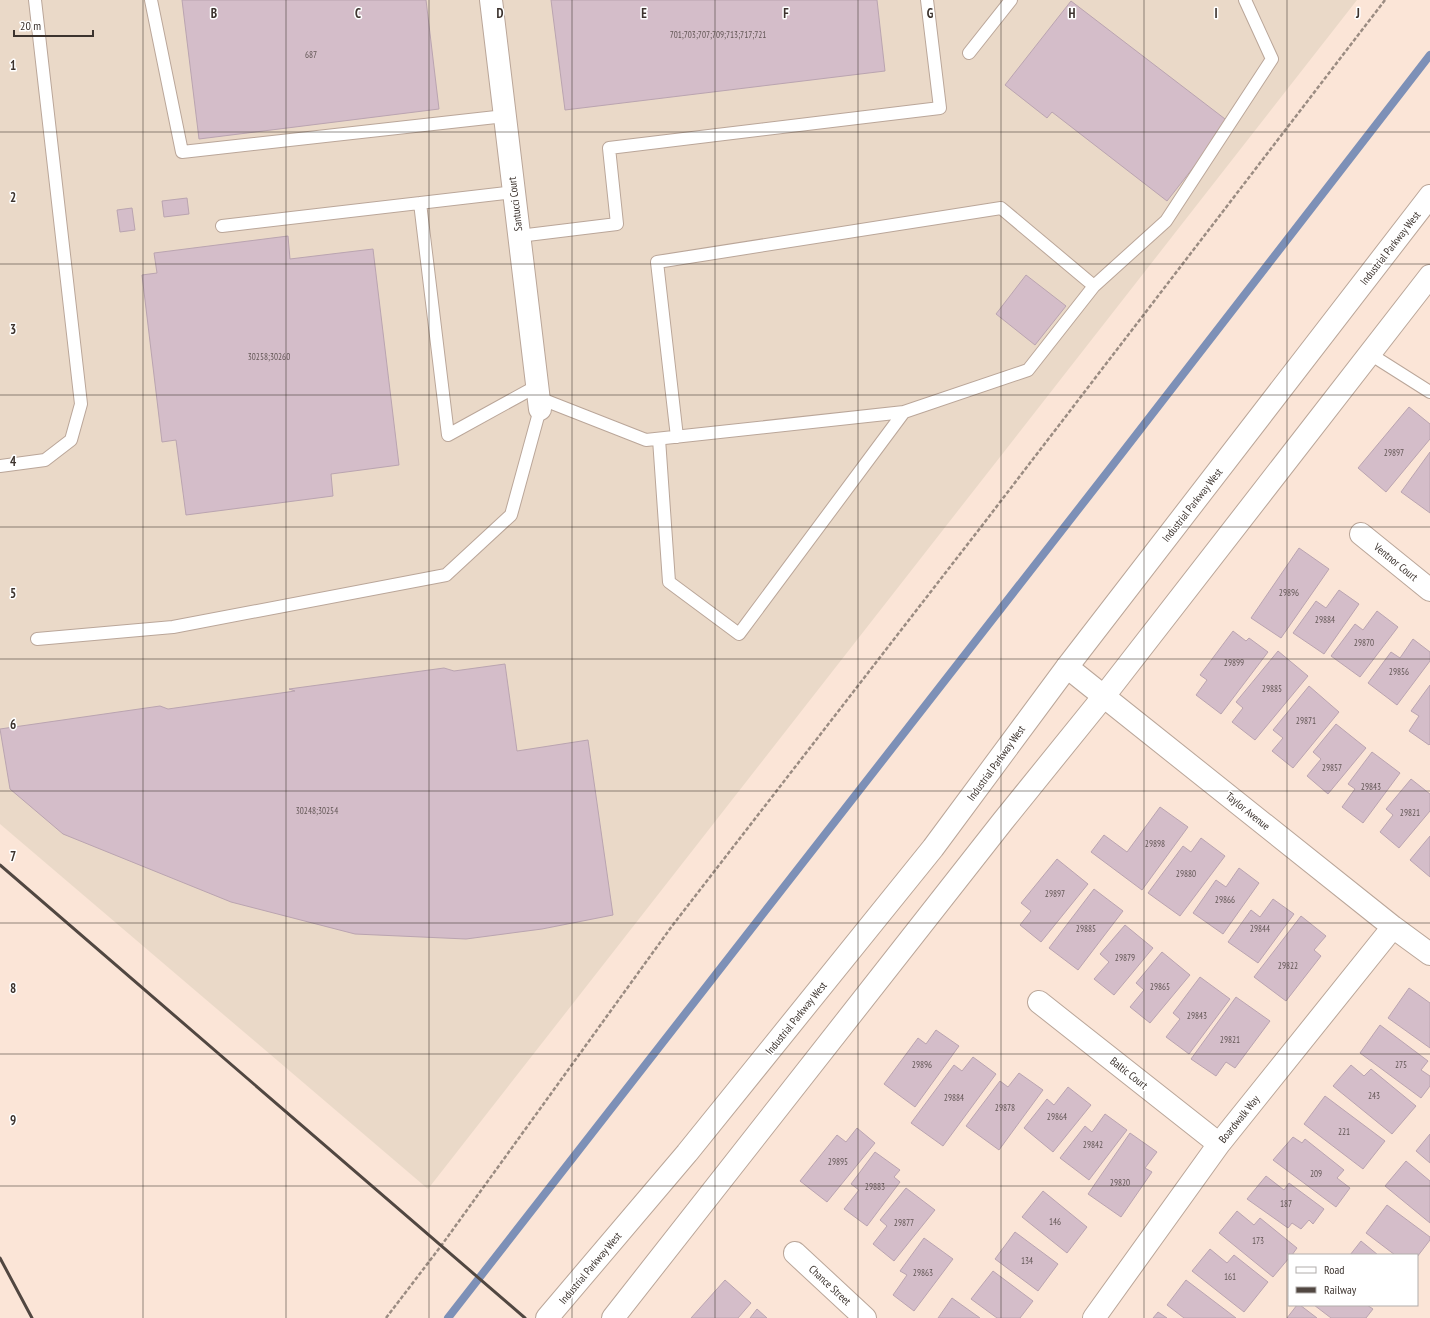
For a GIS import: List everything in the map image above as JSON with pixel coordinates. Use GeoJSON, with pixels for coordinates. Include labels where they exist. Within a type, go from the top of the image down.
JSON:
{"type":"FeatureCollection","features":[{"type":"Feature","properties":{"kind":"main road","name":"Santucci Court"},"geometry":{"type":"LineString","coordinates":[[491,0],[539,397]]}},
{"type":"Feature","properties":{"kind":"main road","name":"Industrial Parkway West"},"geometry":{"type":"LineString","coordinates":[[547,1318],[687,1153],[933,848],[1067,666],[1430,196]]}},
{"type":"Feature","properties":{"kind":"main road"},"geometry":{"type":"LineString","coordinates":[[613,1318],[1003,821],[1104,696],[1430,276]]}},
{"type":"Feature","properties":{"kind":"main road","name":"Ventnor Court"},"geometry":{"type":"LineString","coordinates":[[1361,534],[1430,590]]}},
{"type":"Feature","properties":{"kind":"main road","name":"Taylor Avenue"},"geometry":{"type":"LineString","coordinates":[[1067,666],[1393,927],[1430,954]]}},
{"type":"Feature","properties":{"kind":"main road","name":"Boardwalk Way"},"geometry":{"type":"LineString","coordinates":[[1094,1318],[1219,1144],[1393,927]]}},
{"type":"Feature","properties":{"kind":"main road","name":"Baltic Court"},"geometry":{"type":"LineString","coordinates":[[1039,1002],[1219,1144]]}},
{"type":"Feature","properties":{"kind":"main road","name":"Chance Street"},"geometry":{"type":"LineString","coordinates":[[795,1253],[865,1318]]}},
{"type":"Feature","properties":{"kind":"lane"},"geometry":{"type":"LineString","coordinates":[[0,466],[45,460],[70,440],[81,404],[35,0]]}},
{"type":"Feature","properties":{"kind":"lane"},"geometry":{"type":"LineString","coordinates":[[150,0],[182,152],[505,116]]}},
{"type":"Feature","properties":{"kind":"lane"},"geometry":{"type":"LineString","coordinates":[[519,236],[617,224],[609,148],[940,108],[927,0]]}},
{"type":"Feature","properties":{"kind":"lane"},"geometry":{"type":"LineString","coordinates":[[969,53],[1012,0]]}},
{"type":"Feature","properties":{"kind":"lane"},"geometry":{"type":"LineString","coordinates":[[420,203],[448,435],[539,397],[646,440],[904,412],[1028,370],[1094,286],[1166,221],[1272,60],[1245,0]]}},
{"type":"Feature","properties":{"kind":"lane"},"geometry":{"type":"LineString","coordinates":[[222,226],[514,192]]}},
{"type":"Feature","properties":{"kind":"lane"},"geometry":{"type":"LineString","coordinates":[[677,437],[657,262],[1001,208],[1094,286]]}},
{"type":"Feature","properties":{"kind":"lane"},"geometry":{"type":"LineString","coordinates":[[1370,354],[1430,392]]}},
{"type":"Feature","properties":{"kind":"lane"},"geometry":{"type":"LineString","coordinates":[[37,639],[173,627],[446,574],[511,515],[539,397]]}},
{"type":"Feature","properties":{"kind":"lane"},"geometry":{"type":"LineString","coordinates":[[659,439],[669,582],[739,634],[904,412]]}},
{"type":"Feature","properties":{"kind":"path"},"geometry":{"type":"LineString","coordinates":[[386,1318],[441,1246],[672,926],[980,529],[1385,0]]}},
{"type":"Feature","properties":{"kind":"shaded area"},"geometry":{"type":"Polygon","coordinates":[[[0,0],[1357,0],[428,1189],[0,824],[0,0]]]}},
{"type":"Feature","properties":{"kind":"building"},"geometry":{"type":"Polygon","coordinates":[[[182,0],[426,0],[439,109],[199,139],[182,0]]]}},
{"type":"Feature","properties":{"kind":"building"},"geometry":{"type":"Polygon","coordinates":[[[551,0],[877,0],[885,71],[565,110],[551,0]]]}},
{"type":"Feature","properties":{"kind":"building"},"geometry":{"type":"Polygon","coordinates":[[[1071,1],[1229,122],[1167,201],[1052,112],[1047,118],[1005,85],[1071,1]]]}},
{"type":"Feature","properties":{"kind":"building"},"geometry":{"type":"Polygon","coordinates":[[[187,198],[189,214],[164,217],[162,201],[187,198]]]}},
{"type":"Feature","properties":{"kind":"building"},"geometry":{"type":"Polygon","coordinates":[[[132,208],[135,230],[120,232],[117,210],[132,208]]]}},
{"type":"Feature","properties":{"kind":"building"},"geometry":{"type":"Polygon","coordinates":[[[288,236],[290,259],[373,249],[399,465],[331,474],[333,496],[186,515],[176,440],[162,442],[142,275],[157,273],[154,253],[288,236]]]}},
{"type":"Feature","properties":{"kind":"building"},"geometry":{"type":"Polygon","coordinates":[[[1026,275],[1066,306],[1035,345],[996,314],[1026,275]]]}},
{"type":"Feature","properties":{"kind":"building"},"geometry":{"type":"Polygon","coordinates":[[[1409,407],[1430,424],[1430,439],[1386,492],[1358,468],[1409,407]]]}},
{"type":"Feature","properties":{"kind":"building"},"geometry":{"type":"Polygon","coordinates":[[[1430,452],[1430,513],[1401,492],[1430,452]]]}},
{"type":"Feature","properties":{"kind":"building"},"geometry":{"type":"Polygon","coordinates":[[[1299,548],[1329,569],[1281,638],[1251,618],[1299,548]]]}},
{"type":"Feature","properties":{"kind":"building"},"geometry":{"type":"Polygon","coordinates":[[[1339,590],[1359,604],[1324,654],[1293,633],[1316,601],[1326,608],[1339,590]]]}},
{"type":"Feature","properties":{"kind":"building"},"geometry":{"type":"Polygon","coordinates":[[[1377,611],[1398,627],[1360,677],[1331,656],[1355,624],[1363,630],[1377,611]]]}},
{"type":"Feature","properties":{"kind":"building"},"geometry":{"type":"Polygon","coordinates":[[[1233,631],[1246,641],[1249,638],[1268,652],[1221,714],[1196,695],[1207,680],[1200,675],[1233,631]]]}},
{"type":"Feature","properties":{"kind":"building"},"geometry":{"type":"Polygon","coordinates":[[[1413,639],[1430,652],[1430,661],[1397,705],[1368,683],[1391,652],[1400,658],[1413,639]]]}},
{"type":"Feature","properties":{"kind":"building"},"geometry":{"type":"Polygon","coordinates":[[[1278,651],[1308,676],[1255,740],[1232,722],[1243,708],[1236,702],[1278,651]]]}},
{"type":"Feature","properties":{"kind":"building"},"geometry":{"type":"Polygon","coordinates":[[[505,664],[517,751],[588,740],[613,915],[542,929],[466,939],[355,934],[231,902],[63,834],[10,789],[0,729],[160,706],[168,709],[295,691],[289,689],[444,668],[454,671],[505,664]]]}},
{"type":"Feature","properties":{"kind":"building"},"geometry":{"type":"Polygon","coordinates":[[[1430,685],[1429,745],[1409,731],[1419,716],[1411,711],[1430,685]]]}},
{"type":"Feature","properties":{"kind":"building"},"geometry":{"type":"Polygon","coordinates":[[[1309,686],[1339,712],[1293,768],[1272,751],[1283,738],[1273,730],[1309,686]]]}},
{"type":"Feature","properties":{"kind":"building"},"geometry":{"type":"Polygon","coordinates":[[[1336,724],[1366,748],[1328,794],[1307,776],[1321,759],[1313,752],[1336,724]]]}},
{"type":"Feature","properties":{"kind":"building"},"geometry":{"type":"Polygon","coordinates":[[[1372,752],[1400,773],[1363,823],[1342,807],[1355,789],[1348,784],[1372,752]]]}},
{"type":"Feature","properties":{"kind":"building"},"geometry":{"type":"Polygon","coordinates":[[[1411,779],[1430,794],[1430,811],[1399,848],[1380,832],[1393,815],[1386,809],[1411,779]]]}},
{"type":"Feature","properties":{"kind":"building"},"geometry":{"type":"Polygon","coordinates":[[[1160,807],[1188,827],[1142,890],[1091,852],[1104,835],[1127,852],[1160,807]]]}},
{"type":"Feature","properties":{"kind":"building"},"geometry":{"type":"Polygon","coordinates":[[[1430,836],[1430,877],[1410,860],[1430,836]]]}},
{"type":"Feature","properties":{"kind":"building"},"geometry":{"type":"Polygon","coordinates":[[[1201,838],[1225,856],[1180,916],[1148,893],[1183,846],[1191,852],[1201,838]]]}},
{"type":"Feature","properties":{"kind":"building"},"geometry":{"type":"Polygon","coordinates":[[[1057,859],[1088,884],[1041,942],[1020,925],[1031,911],[1021,903],[1057,859]]]}},
{"type":"Feature","properties":{"kind":"building"},"geometry":{"type":"Polygon","coordinates":[[[1239,868],[1259,883],[1223,934],[1193,913],[1216,880],[1226,887],[1239,868]]]}},
{"type":"Feature","properties":{"kind":"building"},"geometry":{"type":"Polygon","coordinates":[[[1094,889],[1123,911],[1078,970],[1049,948],[1094,889]]]}},
{"type":"Feature","properties":{"kind":"building"},"geometry":{"type":"Polygon","coordinates":[[[1273,899],[1294,914],[1258,963],[1228,942],[1251,910],[1260,917],[1273,899]]]}},
{"type":"Feature","properties":{"kind":"building"},"geometry":{"type":"Polygon","coordinates":[[[1301,916],[1326,936],[1314,950],[1321,956],[1286,1001],[1254,977],[1301,916]]]}},
{"type":"Feature","properties":{"kind":"building"},"geometry":{"type":"Polygon","coordinates":[[[1125,925],[1153,948],[1114,995],[1094,979],[1109,962],[1100,954],[1125,925]]]}},
{"type":"Feature","properties":{"kind":"building"},"geometry":{"type":"Polygon","coordinates":[[[1162,952],[1190,975],[1150,1023],[1130,1007],[1144,990],[1136,983],[1162,952]]]}},
{"type":"Feature","properties":{"kind":"building"},"geometry":{"type":"Polygon","coordinates":[[[1200,977],[1230,999],[1189,1054],[1166,1037],[1180,1019],[1173,1013],[1200,977]]]}},
{"type":"Feature","properties":{"kind":"building"},"geometry":{"type":"Polygon","coordinates":[[[1409,988],[1430,1003],[1430,1048],[1388,1018],[1409,988]]]}},
{"type":"Feature","properties":{"kind":"building"},"geometry":{"type":"Polygon","coordinates":[[[1236,997],[1270,1021],[1235,1068],[1226,1062],[1216,1076],[1191,1059],[1236,997]]]}},
{"type":"Feature","properties":{"kind":"building"},"geometry":{"type":"Polygon","coordinates":[[[1380,1025],[1428,1061],[1421,1070],[1430,1076],[1430,1086],[1421,1098],[1360,1053],[1380,1025]]]}},
{"type":"Feature","properties":{"kind":"building"},"geometry":{"type":"Polygon","coordinates":[[[936,1030],[959,1046],[915,1107],[884,1084],[918,1038],[926,1044],[936,1030]]]}},
{"type":"Feature","properties":{"kind":"building"},"geometry":{"type":"Polygon","coordinates":[[[973,1057],[996,1074],[943,1146],[911,1123],[954,1065],[962,1071],[973,1057]]]}},
{"type":"Feature","properties":{"kind":"building"},"geometry":{"type":"Polygon","coordinates":[[[1351,1065],[1364,1076],[1371,1069],[1416,1106],[1392,1134],[1333,1086],[1351,1065]]]}},
{"type":"Feature","properties":{"kind":"building"},"geometry":{"type":"Polygon","coordinates":[[[1019,1073],[1043,1090],[999,1150],[966,1126],[1000,1081],[1008,1087],[1019,1073]]]}},
{"type":"Feature","properties":{"kind":"building"},"geometry":{"type":"Polygon","coordinates":[[[1068,1087],[1091,1105],[1053,1152],[1024,1128],[1047,1099],[1054,1105],[1068,1087]]]}},
{"type":"Feature","properties":{"kind":"building"},"geometry":{"type":"Polygon","coordinates":[[[1325,1096],[1385,1141],[1363,1169],[1304,1124],[1325,1096]]]}},
{"type":"Feature","properties":{"kind":"building"},"geometry":{"type":"Polygon","coordinates":[[[1105,1114],[1127,1130],[1089,1180],[1060,1158],[1085,1126],[1092,1132],[1105,1114]]]}},
{"type":"Feature","properties":{"kind":"building"},"geometry":{"type":"Polygon","coordinates":[[[857,1128],[875,1143],[827,1202],[800,1181],[837,1135],[846,1142],[857,1128]]]}},
{"type":"Feature","properties":{"kind":"building"},"geometry":{"type":"Polygon","coordinates":[[[1130,1133],[1157,1152],[1145,1168],[1152,1172],[1121,1217],[1088,1194],[1130,1133]]]}},
{"type":"Feature","properties":{"kind":"building"},"geometry":{"type":"Polygon","coordinates":[[[1430,1134],[1430,1163],[1416,1151],[1430,1134]]]}},
{"type":"Feature","properties":{"kind":"building"},"geometry":{"type":"Polygon","coordinates":[[[1293,1137],[1302,1143],[1305,1139],[1344,1170],[1337,1178],[1350,1188],[1336,1207],[1273,1160],[1293,1137]]]}},
{"type":"Feature","properties":{"kind":"building"},"geometry":{"type":"Polygon","coordinates":[[[875,1152],[900,1170],[894,1177],[900,1182],[867,1226],[844,1209],[859,1190],[851,1184],[875,1152]]]}},
{"type":"Feature","properties":{"kind":"building"},"geometry":{"type":"Polygon","coordinates":[[[1406,1161],[1430,1181],[1430,1223],[1385,1186],[1406,1161]]]}},
{"type":"Feature","properties":{"kind":"building"},"geometry":{"type":"Polygon","coordinates":[[[1266,1176],[1284,1190],[1289,1183],[1324,1209],[1313,1224],[1309,1220],[1301,1229],[1292,1223],[1288,1228],[1247,1199],[1266,1176]]]}},
{"type":"Feature","properties":{"kind":"building"},"geometry":{"type":"Polygon","coordinates":[[[906,1188],[935,1210],[894,1261],[873,1244],[887,1226],[880,1220],[906,1188]]]}},
{"type":"Feature","properties":{"kind":"building"},"geometry":{"type":"Polygon","coordinates":[[[1043,1191],[1087,1227],[1067,1253],[1022,1217],[1043,1191]]]}},
{"type":"Feature","properties":{"kind":"building"},"geometry":{"type":"Polygon","coordinates":[[[1387,1205],[1430,1237],[1430,1240],[1418,1256],[1418,1254],[1394,1254],[1366,1233],[1387,1205]]]}},
{"type":"Feature","properties":{"kind":"building"},"geometry":{"type":"Polygon","coordinates":[[[1237,1211],[1254,1225],[1260,1218],[1297,1248],[1293,1254],[1288,1254],[1288,1259],[1273,1277],[1219,1233],[1237,1211]]]}},
{"type":"Feature","properties":{"kind":"building"},"geometry":{"type":"Polygon","coordinates":[[[1015,1232],[1058,1264],[1038,1291],[995,1259],[1015,1232]]]}},
{"type":"Feature","properties":{"kind":"building"},"geometry":{"type":"Polygon","coordinates":[[[924,1238],[953,1259],[914,1311],[893,1295],[907,1275],[900,1271],[924,1238]]]}},
{"type":"Feature","properties":{"kind":"building"},"geometry":{"type":"Polygon","coordinates":[[[1361,1241],[1377,1254],[1351,1254],[1361,1241]]]}},
{"type":"Feature","properties":{"kind":"building"},"geometry":{"type":"Polygon","coordinates":[[[1210,1249],[1227,1263],[1234,1255],[1268,1282],[1244,1312],[1192,1271],[1210,1249]]]}},
{"type":"Feature","properties":{"kind":"building"},"geometry":{"type":"Polygon","coordinates":[[[993,1271],[1033,1301],[1020,1318],[997,1318],[971,1299],[993,1271]]]}},
{"type":"Feature","properties":{"kind":"building"},"geometry":{"type":"Polygon","coordinates":[[[725,1280],[751,1303],[738,1318],[691,1318],[725,1280]]]}},
{"type":"Feature","properties":{"kind":"building"},"geometry":{"type":"Polygon","coordinates":[[[1186,1280],[1236,1318],[1184,1318],[1167,1305],[1186,1280]]]}},
{"type":"Feature","properties":{"kind":"building"},"geometry":{"type":"Polygon","coordinates":[[[952,1298],[980,1318],[938,1318],[952,1298]]]}},
{"type":"Feature","properties":{"kind":"building"},"geometry":{"type":"Polygon","coordinates":[[[1296,1306],[1301,1306],[1317,1318],[1287,1318],[1296,1306]]]}},
{"type":"Feature","properties":{"kind":"building"},"geometry":{"type":"Polygon","coordinates":[[[1315,1306],[1368,1306],[1373,1309],[1366,1318],[1331,1318],[1315,1306]]]}},
{"type":"Feature","properties":{"kind":"building"},"geometry":{"type":"Polygon","coordinates":[[[757,1309],[767,1318],[750,1318],[757,1309]]]}},
{"type":"Feature","properties":{"kind":"building"},"geometry":{"type":"Polygon","coordinates":[[[1158,1312],[1167,1318],[1153,1318],[1158,1312]]]}},
{"type":"Feature","properties":{"kind":"waterway"},"geometry":{"type":"LineString","coordinates":[[448,1318],[1105,475],[1430,55]]}},
{"type":"Feature","properties":{"kind":"railway"},"geometry":{"type":"LineString","coordinates":[[0,865],[525,1318]]}},
{"type":"Feature","properties":{"kind":"railway"},"geometry":{"type":"LineString","coordinates":[[0,1258],[32,1318]]}}]}
